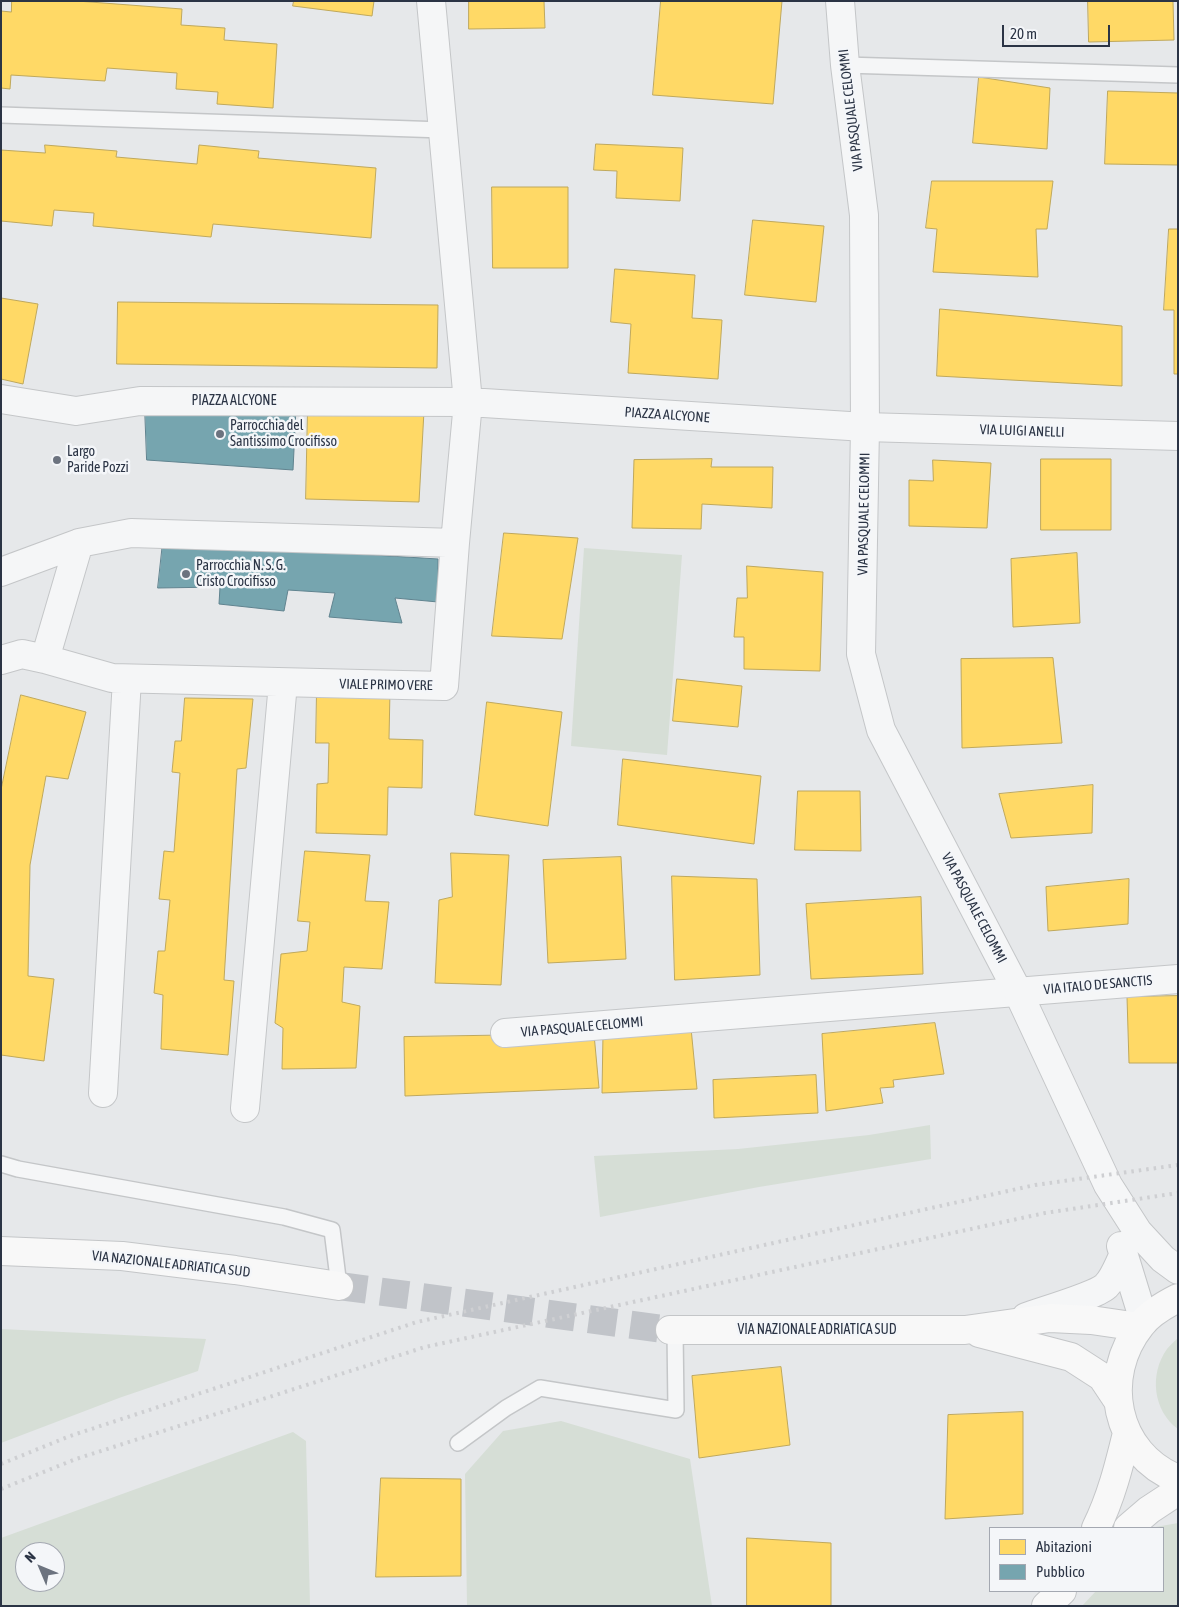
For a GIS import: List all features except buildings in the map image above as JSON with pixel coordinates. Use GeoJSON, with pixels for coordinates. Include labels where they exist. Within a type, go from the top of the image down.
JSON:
{"type":"FeatureCollection","features":[{"type":"Feature","properties":{"kind":"main road","name":"VIA NAZIONALE ADRIATICA SUD"},"geometry":{"type":"LineString","coordinates":[[1,1251],[122,1256],[235,1270],[339,1286]]}},
{"type":"Feature","properties":{"kind":"main road"},"geometry":{"type":"LineString","coordinates":[[1178,1298],[1160,1308],[1142,1324],[1123,1354],[1117,1386],[1121,1418],[1139,1450],[1153,1465],[1178,1479]]}},
{"type":"Feature","properties":{"kind":"main road","name":"VIA NAZIONALE ADRIATICA SUD"},"geometry":{"type":"LineString","coordinates":[[672,1330],[965,1330],[1050,1318],[1142,1324]]}},
{"type":"Feature","properties":{"kind":"main road","name":"VIA NAZIONALE ADRIATICA SUD"},"geometry":{"type":"LineString","coordinates":[[965,1330],[1071,1357],[1102,1376],[1118,1402]]}},
{"type":"Feature","properties":{"kind":"main road"},"geometry":{"type":"LineString","coordinates":[[1096,1527],[1118,1473],[1128,1433]]}},
{"type":"Feature","properties":{"kind":"main road"},"geometry":{"type":"LineString","coordinates":[[1129,1527],[1149,1510],[1178,1491]]}},
{"type":"Feature","properties":{"kind":"main road"},"geometry":{"type":"LineString","coordinates":[[1046,1606],[1056,1592]]}},
{"type":"Feature","properties":{"kind":"main road"},"geometry":{"type":"LineString","coordinates":[[1046,1606],[1061,1592]]}},
{"type":"Feature","properties":{"kind":"street"},"geometry":{"type":"LineString","coordinates":[[431,1],[468,402]]}},
{"type":"Feature","properties":{"kind":"street","name":"VIA PASQUALE CELOMMI"},"geometry":{"type":"LineString","coordinates":[[840,1],[845,66],[864,215],[865,427],[861,654],[882,730],[1018,992],[1108,1186],[1138,1232],[1163,1259],[1178,1270]]}},
{"type":"Feature","properties":{"kind":"street","name":"PIAZZA ALCYONE"},"geometry":{"type":"LineString","coordinates":[[1,399],[76,411],[140,401],[468,402],[865,427]]}},
{"type":"Feature","properties":{"kind":"street","name":"VIALE PRIMO VERE"},"geometry":{"type":"LineString","coordinates":[[45,659],[112,678],[444,686],[468,402]]}},
{"type":"Feature","properties":{"kind":"street","name":"VIA LUIGI ANELLI"},"geometry":{"type":"LineString","coordinates":[[865,427],[1178,436]]}},
{"type":"Feature","properties":{"kind":"street"},"geometry":{"type":"LineString","coordinates":[[1,572],[79,543],[131,533],[455,543]]}},
{"type":"Feature","properties":{"kind":"street"},"geometry":{"type":"LineString","coordinates":[[1,660],[22,654],[45,659],[79,543]]}},
{"type":"Feature","properties":{"kind":"street"},"geometry":{"type":"LineString","coordinates":[[103,1093],[127,679]]}},
{"type":"Feature","properties":{"kind":"street"},"geometry":{"type":"LineString","coordinates":[[245,1108],[283,683]]}},
{"type":"Feature","properties":{"kind":"street","name":"VIA ITALO DE SANCTIS"},"geometry":{"type":"LineString","coordinates":[[1018,992],[1178,979]]}},
{"type":"Feature","properties":{"kind":"street","name":"VIA PASQUALE CELOMMI"},"geometry":{"type":"LineString","coordinates":[[505,1033],[1018,992]]}},
{"type":"Feature","properties":{"kind":"street","name":"VIA PASQUALE CELOMMI"},"geometry":{"type":"LineString","coordinates":[[1108,1186],[1123,1256],[1142,1324]]}},
{"type":"Feature","properties":{"kind":"street"},"geometry":{"type":"LineString","coordinates":[[1006,1324],[1094,1293],[1105,1287],[1123,1256]]}},
{"type":"Feature","properties":{"kind":"lane"},"geometry":{"type":"LineString","coordinates":[[845,66],[1178,75]]}},
{"type":"Feature","properties":{"kind":"lane"},"geometry":{"type":"LineString","coordinates":[[1,114],[443,130]]}},
{"type":"Feature","properties":{"kind":"lane"},"geometry":{"type":"LineString","coordinates":[[1,1164],[284,1217],[332,1230],[339,1286]]}},
{"type":"Feature","properties":{"kind":"lane"},"geometry":{"type":"LineString","coordinates":[[458,1443],[506,1408],[540,1388],[676,1410],[672,1330]]}},
{"type":"Feature","properties":{"kind":"shaded area"},"geometry":{"type":"Polygon","coordinates":[[[584,548],[682,555],[667,755],[571,746],[584,548]]]}},
{"type":"Feature","properties":{"kind":"shaded area"},"geometry":{"type":"Polygon","coordinates":[[[930,1125],[931,1159],[759,1187],[600,1217],[594,1156],[738,1149],[869,1135],[930,1125]]]}},
{"type":"Feature","properties":{"kind":"shaded area"},"geometry":{"type":"Polygon","coordinates":[[[1,1329],[206,1339],[198,1371],[119,1398],[1,1443],[1,1329]]]}},
{"type":"Feature","properties":{"kind":"shaded area"},"geometry":{"type":"Polygon","coordinates":[[[1178,1338],[1178,1429],[1163,1412],[1156,1392],[1156,1381],[1161,1359],[1167,1349],[1178,1338]]]}},
{"type":"Feature","properties":{"kind":"shaded area"},"geometry":{"type":"Polygon","coordinates":[[[561,1421],[690,1459],[712,1606],[467,1606],[465,1474],[503,1431],[561,1421]]]}},
{"type":"Feature","properties":{"kind":"shaded area"},"geometry":{"type":"Polygon","coordinates":[[[293,1432],[306,1441],[310,1606],[1,1606],[1,1538],[293,1432]]]}},
{"type":"Feature","properties":{"kind":"shaded area"},"geometry":{"type":"Polygon","coordinates":[[[1178,1523],[1178,1606],[1082,1606],[1095,1592],[1164,1592],[1164,1527],[1156,1527],[1178,1523]]]}},
{"type":"Feature","properties":{"kind":"tunnel"},"geometry":{"type":"LineString","coordinates":[[339,1286],[670,1330]]}},
{"type":"Feature","properties":{"kind":"railway"},"geometry":{"type":"LineString","coordinates":[[1,1464],[70,1436],[417,1322],[1035,1185],[1178,1165]]}},
{"type":"Feature","properties":{"kind":"railway"},"geometry":{"type":"LineString","coordinates":[[1,1489],[76,1459],[425,1347],[1045,1213],[1178,1193]]}},
{"type":"Feature","properties":{"kind":"place","name":"Parrocchia del Santissimo Crocifisso"},"geometry":{"type":"Point","coordinates":[220,434]}},
{"type":"Feature","properties":{"kind":"place","name":"Largo Paride Pozzi"},"geometry":{"type":"Point","coordinates":[57,460]}},
{"type":"Feature","properties":{"kind":"place","name":"Parrocchia N. S. G. Cristo Crocifisso"},"geometry":{"type":"Point","coordinates":[186,574]}}]}
